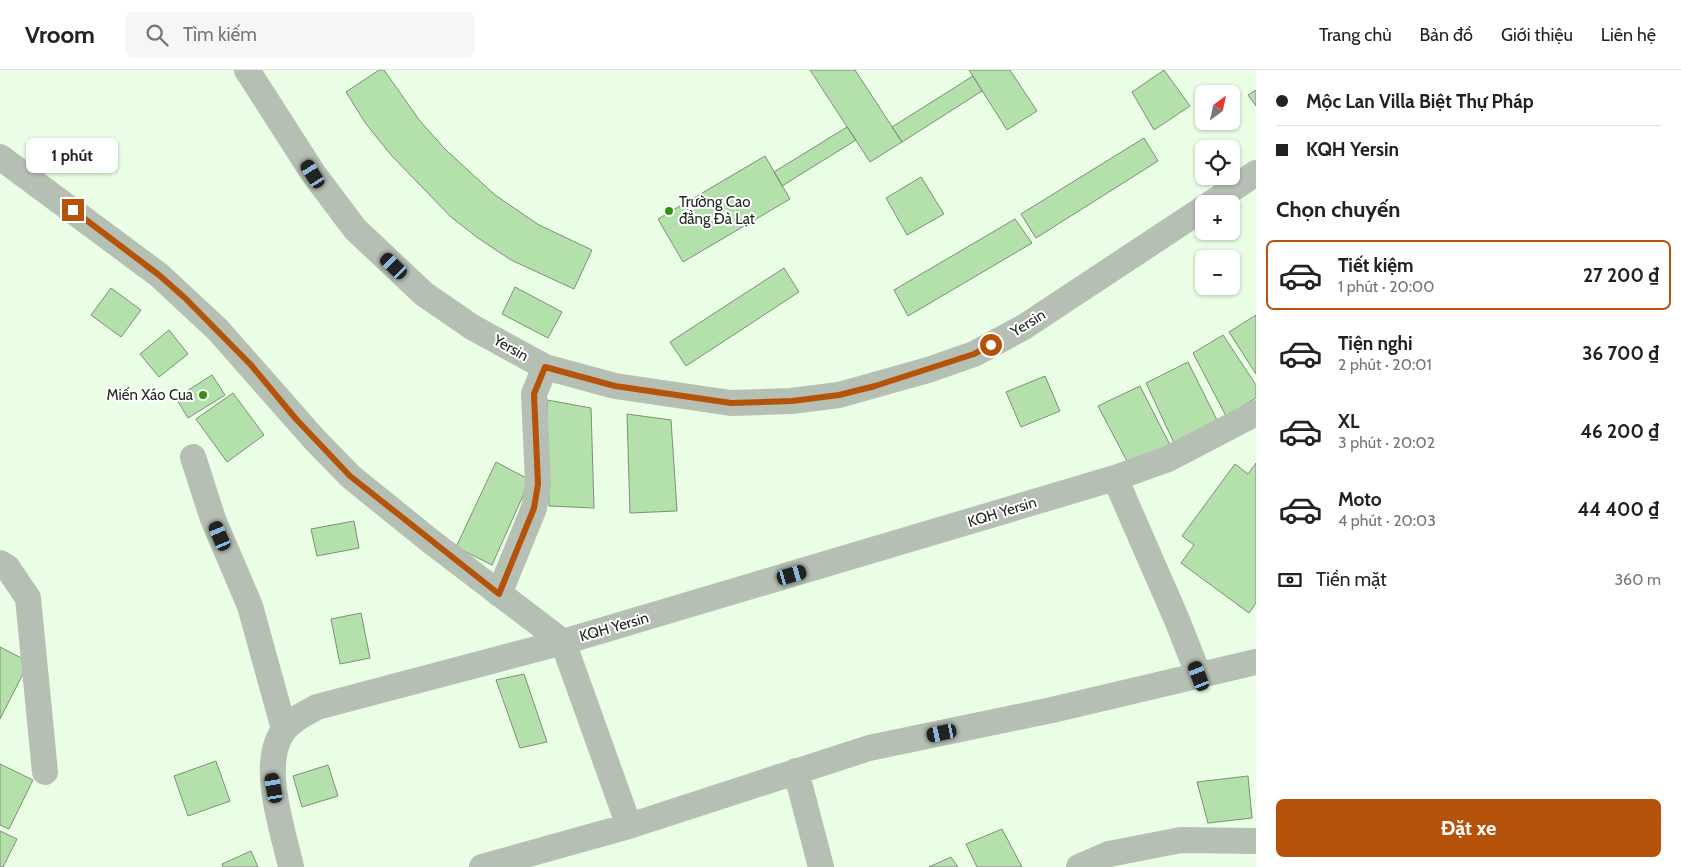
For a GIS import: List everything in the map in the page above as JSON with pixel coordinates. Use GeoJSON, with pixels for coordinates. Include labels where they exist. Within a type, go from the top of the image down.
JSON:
{"type":"FeatureCollection","features":[{"type":"Feature","properties":{"kind":"street","name":"Yersin"},"geometry":{"type":"LineString","coordinates":[[247,70],[313,174],[355,228],[424,294],[472,327],[545,367],[615,386],[731,403],[792,401],[839,395],[928,370],[974,354],[1024,327],[1195,214]]}},
{"type":"Feature","properties":{"kind":"street","name":"KQH Yersin"},"geometry":{"type":"LineString","coordinates":[[0,157],[116,242],[185,298],[251,365],[298,421],[350,476],[563,642],[1115,478],[1168,459],[1256,413]]}},
{"type":"Feature","properties":{"kind":"street"},"geometry":{"type":"LineString","coordinates":[[1223,195],[1256,173]]}},
{"type":"Feature","properties":{"kind":"street"},"geometry":{"type":"LineString","coordinates":[[499,594],[534,508],[538,484],[534,394],[545,367]]}},
{"type":"Feature","properties":{"kind":"street"},"geometry":{"type":"LineString","coordinates":[[193,457],[213,519],[250,606],[284,729]]}},
{"type":"Feature","properties":{"kind":"street"},"geometry":{"type":"LineString","coordinates":[[1115,478],[1177,620],[1199,676]]}},
{"type":"Feature","properties":{"kind":"street"},"geometry":{"type":"LineString","coordinates":[[0,563],[7,567],[28,598],[44,772]]}},
{"type":"Feature","properties":{"kind":"street"},"geometry":{"type":"LineString","coordinates":[[291,867],[271,771],[274,754],[284,729],[299,717],[317,707],[563,642],[629,826]]}},
{"type":"Feature","properties":{"kind":"street"},"geometry":{"type":"LineString","coordinates":[[482,867],[629,826],[869,748],[1052,710],[1256,662]]}},
{"type":"Feature","properties":{"kind":"street"},"geometry":{"type":"LineString","coordinates":[[796,771],[822,867]]}},
{"type":"Feature","properties":{"kind":"street"},"geometry":{"type":"LineString","coordinates":[[1079,867],[1109,854],[1181,840],[1256,841]]}},
{"type":"Feature","properties":{"kind":"building"},"geometry":{"type":"Polygon","coordinates":[[[379,70],[384,70],[420,121],[445,149],[495,195],[539,225],[592,250],[574,289],[511,260],[478,238],[451,217],[391,155],[366,124],[346,92],[379,70]]]}},
{"type":"Feature","properties":{"kind":"building"},"geometry":{"type":"Polygon","coordinates":[[[810,70],[855,70],[902,142],[870,162],[810,70]]]}},
{"type":"Feature","properties":{"kind":"building"},"geometry":{"type":"Polygon","coordinates":[[[969,70],[1010,70],[1037,111],[1007,130],[969,70]]]}},
{"type":"Feature","properties":{"kind":"building"},"geometry":{"type":"Polygon","coordinates":[[[1164,70],[1190,106],[1154,130],[1132,92],[1164,70]]]}},
{"type":"Feature","properties":{"kind":"building"},"geometry":{"type":"Polygon","coordinates":[[[973,76],[982,91],[902,142],[892,127],[973,76]]]}},
{"type":"Feature","properties":{"kind":"building"},"geometry":{"type":"Polygon","coordinates":[[[1256,90],[1256,106],[1248,95],[1256,90]]]}},
{"type":"Feature","properties":{"kind":"building"},"geometry":{"type":"Polygon","coordinates":[[[847,127],[856,140],[782,186],[774,172],[847,127]]]}},
{"type":"Feature","properties":{"kind":"building"},"geometry":{"type":"Polygon","coordinates":[[[1144,138],[1158,161],[1036,238],[1021,214],[1144,138]]]}},
{"type":"Feature","properties":{"kind":"building"},"geometry":{"type":"Polygon","coordinates":[[[765,156],[790,199],[683,262],[658,219],[765,156]]]}},
{"type":"Feature","properties":{"kind":"building"},"geometry":{"type":"Polygon","coordinates":[[[921,177],[944,214],[907,235],[886,198],[921,177]]]}},
{"type":"Feature","properties":{"kind":"building"},"geometry":{"type":"Polygon","coordinates":[[[1015,219],[1032,243],[908,316],[894,290],[1015,219]]]}},
{"type":"Feature","properties":{"kind":"building"},"geometry":{"type":"Polygon","coordinates":[[[784,268],[799,292],[686,366],[670,342],[784,268]]]}},
{"type":"Feature","properties":{"kind":"building"},"geometry":{"type":"Polygon","coordinates":[[[515,287],[562,312],[548,338],[502,314],[515,287]]]}},
{"type":"Feature","properties":{"kind":"building"},"geometry":{"type":"Polygon","coordinates":[[[111,288],[141,310],[121,337],[91,315],[111,288]]]}},
{"type":"Feature","properties":{"kind":"building"},"geometry":{"type":"Polygon","coordinates":[[[1256,315],[1256,374],[1229,332],[1256,315]]]}},
{"type":"Feature","properties":{"kind":"building"},"geometry":{"type":"Polygon","coordinates":[[[169,330],[188,354],[159,377],[140,354],[169,330]]]}},
{"type":"Feature","properties":{"kind":"building"},"geometry":{"type":"Polygon","coordinates":[[[1223,335],[1256,385],[1256,398],[1226,416],[1193,353],[1223,335]]]}},
{"type":"Feature","properties":{"kind":"building"},"geometry":{"type":"Polygon","coordinates":[[[1188,362],[1217,420],[1174,443],[1146,383],[1188,362]]]}},
{"type":"Feature","properties":{"kind":"building"},"geometry":{"type":"Polygon","coordinates":[[[212,375],[225,395],[188,418],[176,398],[212,375]]]}},
{"type":"Feature","properties":{"kind":"building"},"geometry":{"type":"Polygon","coordinates":[[[1045,376],[1060,411],[1021,427],[1006,392],[1045,376]]]}},
{"type":"Feature","properties":{"kind":"building"},"geometry":{"type":"Polygon","coordinates":[[[1140,386],[1170,445],[1128,463],[1098,406],[1140,386]]]}},
{"type":"Feature","properties":{"kind":"building"},"geometry":{"type":"Polygon","coordinates":[[[233,393],[264,435],[227,462],[196,419],[233,393]]]}},
{"type":"Feature","properties":{"kind":"building"},"geometry":{"type":"Polygon","coordinates":[[[547,400],[591,408],[594,508],[549,506],[547,400]]]}},
{"type":"Feature","properties":{"kind":"building"},"geometry":{"type":"Polygon","coordinates":[[[627,414],[671,420],[677,511],[630,513],[627,414]]]}},
{"type":"Feature","properties":{"kind":"building"},"geometry":{"type":"Polygon","coordinates":[[[496,462],[530,480],[492,565],[456,547],[496,462]]]}},
{"type":"Feature","properties":{"kind":"building"},"geometry":{"type":"Polygon","coordinates":[[[1256,463],[1256,603],[1249,613],[1181,563],[1194,545],[1182,536],[1235,464],[1248,474],[1256,463]]]}},
{"type":"Feature","properties":{"kind":"building"},"geometry":{"type":"Polygon","coordinates":[[[354,521],[359,548],[317,556],[311,529],[354,521]]]}},
{"type":"Feature","properties":{"kind":"building"},"geometry":{"type":"Polygon","coordinates":[[[361,613],[370,658],[340,664],[331,619],[361,613]]]}},
{"type":"Feature","properties":{"kind":"building"},"geometry":{"type":"Polygon","coordinates":[[[0,647],[29,662],[0,719],[0,647]]]}},
{"type":"Feature","properties":{"kind":"building"},"geometry":{"type":"Polygon","coordinates":[[[524,674],[547,742],[520,748],[496,680],[524,674]]]}},
{"type":"Feature","properties":{"kind":"building"},"geometry":{"type":"Polygon","coordinates":[[[216,761],[230,801],[188,816],[174,776],[216,761]]]}},
{"type":"Feature","properties":{"kind":"building"},"geometry":{"type":"Polygon","coordinates":[[[0,764],[33,780],[9,829],[0,825],[0,764]]]}},
{"type":"Feature","properties":{"kind":"building"},"geometry":{"type":"Polygon","coordinates":[[[328,765],[338,796],[302,807],[293,776],[328,765]]]}},
{"type":"Feature","properties":{"kind":"building"},"geometry":{"type":"Polygon","coordinates":[[[1248,776],[1252,818],[1208,823],[1197,782],[1248,776]]]}},
{"type":"Feature","properties":{"kind":"building"},"geometry":{"type":"Polygon","coordinates":[[[1002,829],[1022,867],[977,867],[966,844],[1002,829]]]}},
{"type":"Feature","properties":{"kind":"building"},"geometry":{"type":"Polygon","coordinates":[[[0,831],[17,839],[3,867],[0,867],[0,831]]]}},
{"type":"Feature","properties":{"kind":"building"},"geometry":{"type":"Polygon","coordinates":[[[251,851],[258,867],[223,867],[222,864],[251,851]]]}},
{"type":"Feature","properties":{"kind":"building"},"geometry":{"type":"Polygon","coordinates":[[[951,857],[958,867],[929,867],[951,857]]]}},
{"type":"Feature","properties":{"kind":"place","name":"Trường Cao đẳng Đà Lạt"},"geometry":{"type":"Point","coordinates":[669,211]}},
{"type":"Feature","properties":{"kind":"place","name":"Miến Xáo Cua"},"geometry":{"type":"Point","coordinates":[203,395]}},
{"type":"Feature","properties":{"kind":"route"},"geometry":{"type":"LineString","coordinates":[[73,210],[159,275],[185,298],[251,365],[286,408],[350,476],[499,594],[534,508],[538,484],[534,394],[545,367],[615,386],[731,403],[792,401],[839,395],[875,386],[974,354],[991,345]]}}]}
